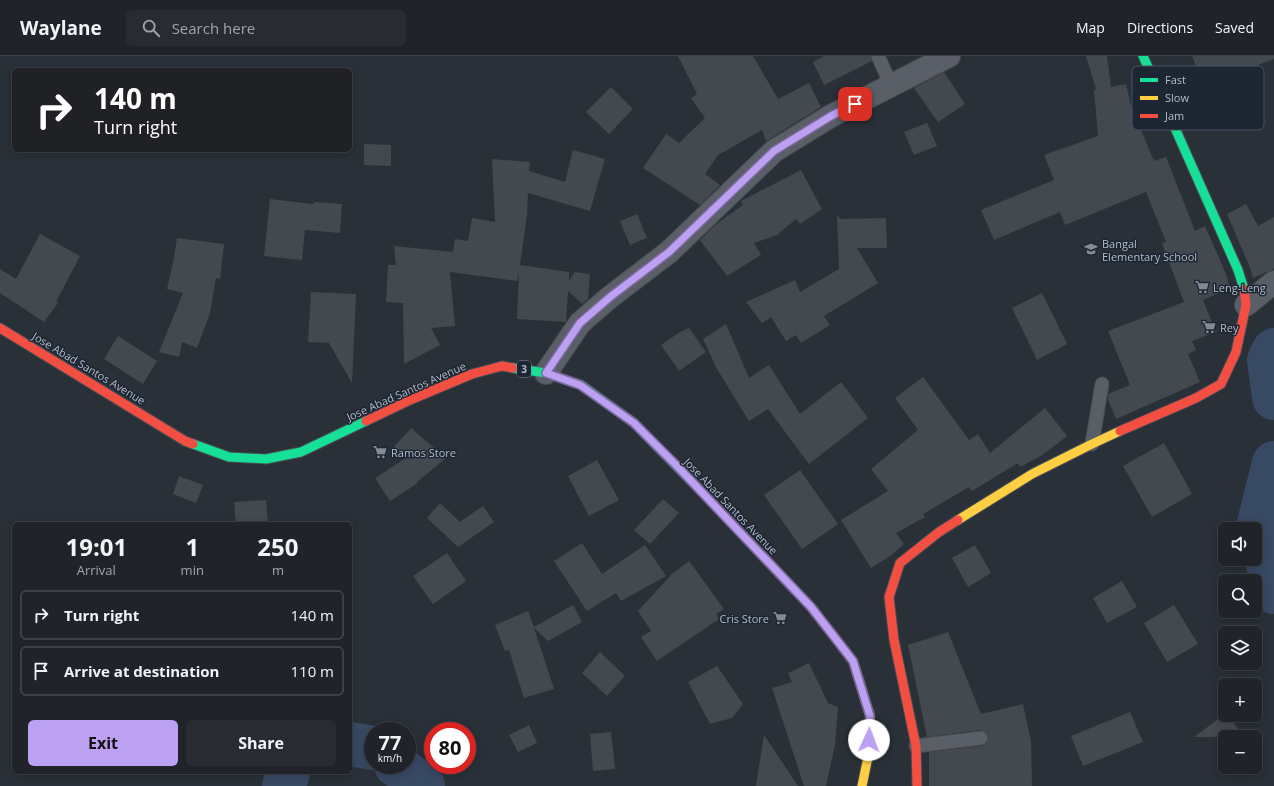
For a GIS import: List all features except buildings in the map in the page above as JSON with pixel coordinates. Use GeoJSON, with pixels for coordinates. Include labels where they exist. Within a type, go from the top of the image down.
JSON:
{"type":"FeatureCollection","features":[{"type":"Feature","properties":{"kind":"main road"},"geometry":{"type":"LineString","coordinates":[[1143,56],[1147,66]]}},
{"type":"Feature","properties":{"kind":"main road"},"geometry":{"type":"LineString","coordinates":[[916,786],[916,746],[894,640],[889,597],[900,563],[939,532],[1032,474],[1092,444],[1196,398],[1221,384],[1236,352],[1246,305],[1245,294],[1238,270],[1176,130]]}},
{"type":"Feature","properties":{"kind":"main road","name":"Jose Abad Santos Avenue"},"geometry":{"type":"LineString","coordinates":[[0,328],[185,441],[229,457],[266,459],[301,452],[410,400],[472,374],[502,366],[546,373],[580,385],[634,423],[677,466],[811,607],[853,661],[870,716],[869,752],[862,786]]}},
{"type":"Feature","properties":{"kind":"street"},"geometry":{"type":"LineString","coordinates":[[546,373],[580,323],[610,297],[669,252],[774,151],[831,116],[949,56]]}},
{"type":"Feature","properties":{"kind":"street"},"geometry":{"type":"LineString","coordinates":[[1246,305],[1274,282]]}},
{"type":"Feature","properties":{"kind":"lane"},"geometry":{"type":"LineString","coordinates":[[878,56],[891,85]]}},
{"type":"Feature","properties":{"kind":"lane"},"geometry":{"type":"LineString","coordinates":[[1092,444],[1102,384]]}},
{"type":"Feature","properties":{"kind":"lane"},"geometry":{"type":"LineString","coordinates":[[916,746],[981,738]]}},
{"type":"Feature","properties":{"kind":"waterway"},"geometry":{"type":"LineString","coordinates":[[1274,350],[1269,360],[1274,398]]}},
{"type":"Feature","properties":{"kind":"waterway"},"geometry":{"type":"LineString","coordinates":[[1274,463],[1259,523],[1274,592]]}},
{"type":"Feature","properties":{"kind":"waterway"},"geometry":{"type":"LineString","coordinates":[[352,744],[364,746]]}},
{"type":"Feature","properties":{"kind":"waterway"},"geometry":{"type":"LineString","coordinates":[[284,786],[287,774]]}},
{"type":"Feature","properties":{"kind":"waterway"},"geometry":{"type":"LineString","coordinates":[[408,774],[423,786]]}},
{"type":"Feature","properties":{"kind":"traffic: fast"},"geometry":{"type":"LineString","coordinates":[[1143,56],[1147,66]]}},
{"type":"Feature","properties":{"kind":"traffic: fast"},"geometry":{"type":"LineString","coordinates":[[1176,130],[1238,270],[1244,289]]}},
{"type":"Feature","properties":{"kind":"traffic: fast"},"geometry":{"type":"LineString","coordinates":[[513,368],[546,373],[581,385],[634,423],[700,490]]}},
{"type":"Feature","properties":{"kind":"traffic: fast"},"geometry":{"type":"LineString","coordinates":[[193,444],[229,457],[266,459],[301,452],[366,421]]}},
{"type":"Feature","properties":{"kind":"traffic: slow"},"geometry":{"type":"LineString","coordinates":[[958,520],[1032,474],[1120,431]]}},
{"type":"Feature","properties":{"kind":"traffic: slow"},"geometry":{"type":"LineString","coordinates":[[859,680],[870,716],[869,752],[862,786]]}},
{"type":"Feature","properties":{"kind":"traffic: jam"},"geometry":{"type":"LineString","coordinates":[[1120,431],[1196,398],[1221,384],[1236,352],[1246,305],[1244,289]]}},
{"type":"Feature","properties":{"kind":"traffic: jam"},"geometry":{"type":"LineString","coordinates":[[0,328],[185,441],[193,444]]}},
{"type":"Feature","properties":{"kind":"traffic: jam"},"geometry":{"type":"LineString","coordinates":[[366,421],[410,400],[472,374],[502,366],[513,368]]}},
{"type":"Feature","properties":{"kind":"traffic: jam"},"geometry":{"type":"LineString","coordinates":[[700,490],[811,607],[853,661],[859,680]]}},
{"type":"Feature","properties":{"kind":"traffic: jam"},"geometry":{"type":"LineString","coordinates":[[917,786],[916,746],[894,640],[889,597],[900,563],[939,532],[958,520]]}},
{"type":"Feature","properties":{"kind":"place","name":"Bangal Elementary School"},"geometry":{"type":"Point","coordinates":[1091,249]}},
{"type":"Feature","properties":{"kind":"place","name":"Leng-Leng"},"geometry":{"type":"Point","coordinates":[1202,287]}},
{"type":"Feature","properties":{"kind":"place","name":"Rey"},"geometry":{"type":"Point","coordinates":[1209,327]}},
{"type":"Feature","properties":{"kind":"place","name":"Ramos Store"},"geometry":{"type":"Point","coordinates":[380,452]}},
{"type":"Feature","properties":{"kind":"place","name":"Cris Store"},"geometry":{"type":"Point","coordinates":[780,618]}},
{"type":"Feature","properties":{"kind":"route"},"geometry":{"type":"LineString","coordinates":[[855,104],[831,116],[774,151],[669,252],[610,297],[580,323],[546,373],[580,385],[634,423],[811,607],[853,661],[870,716],[869,740]]}}]}
